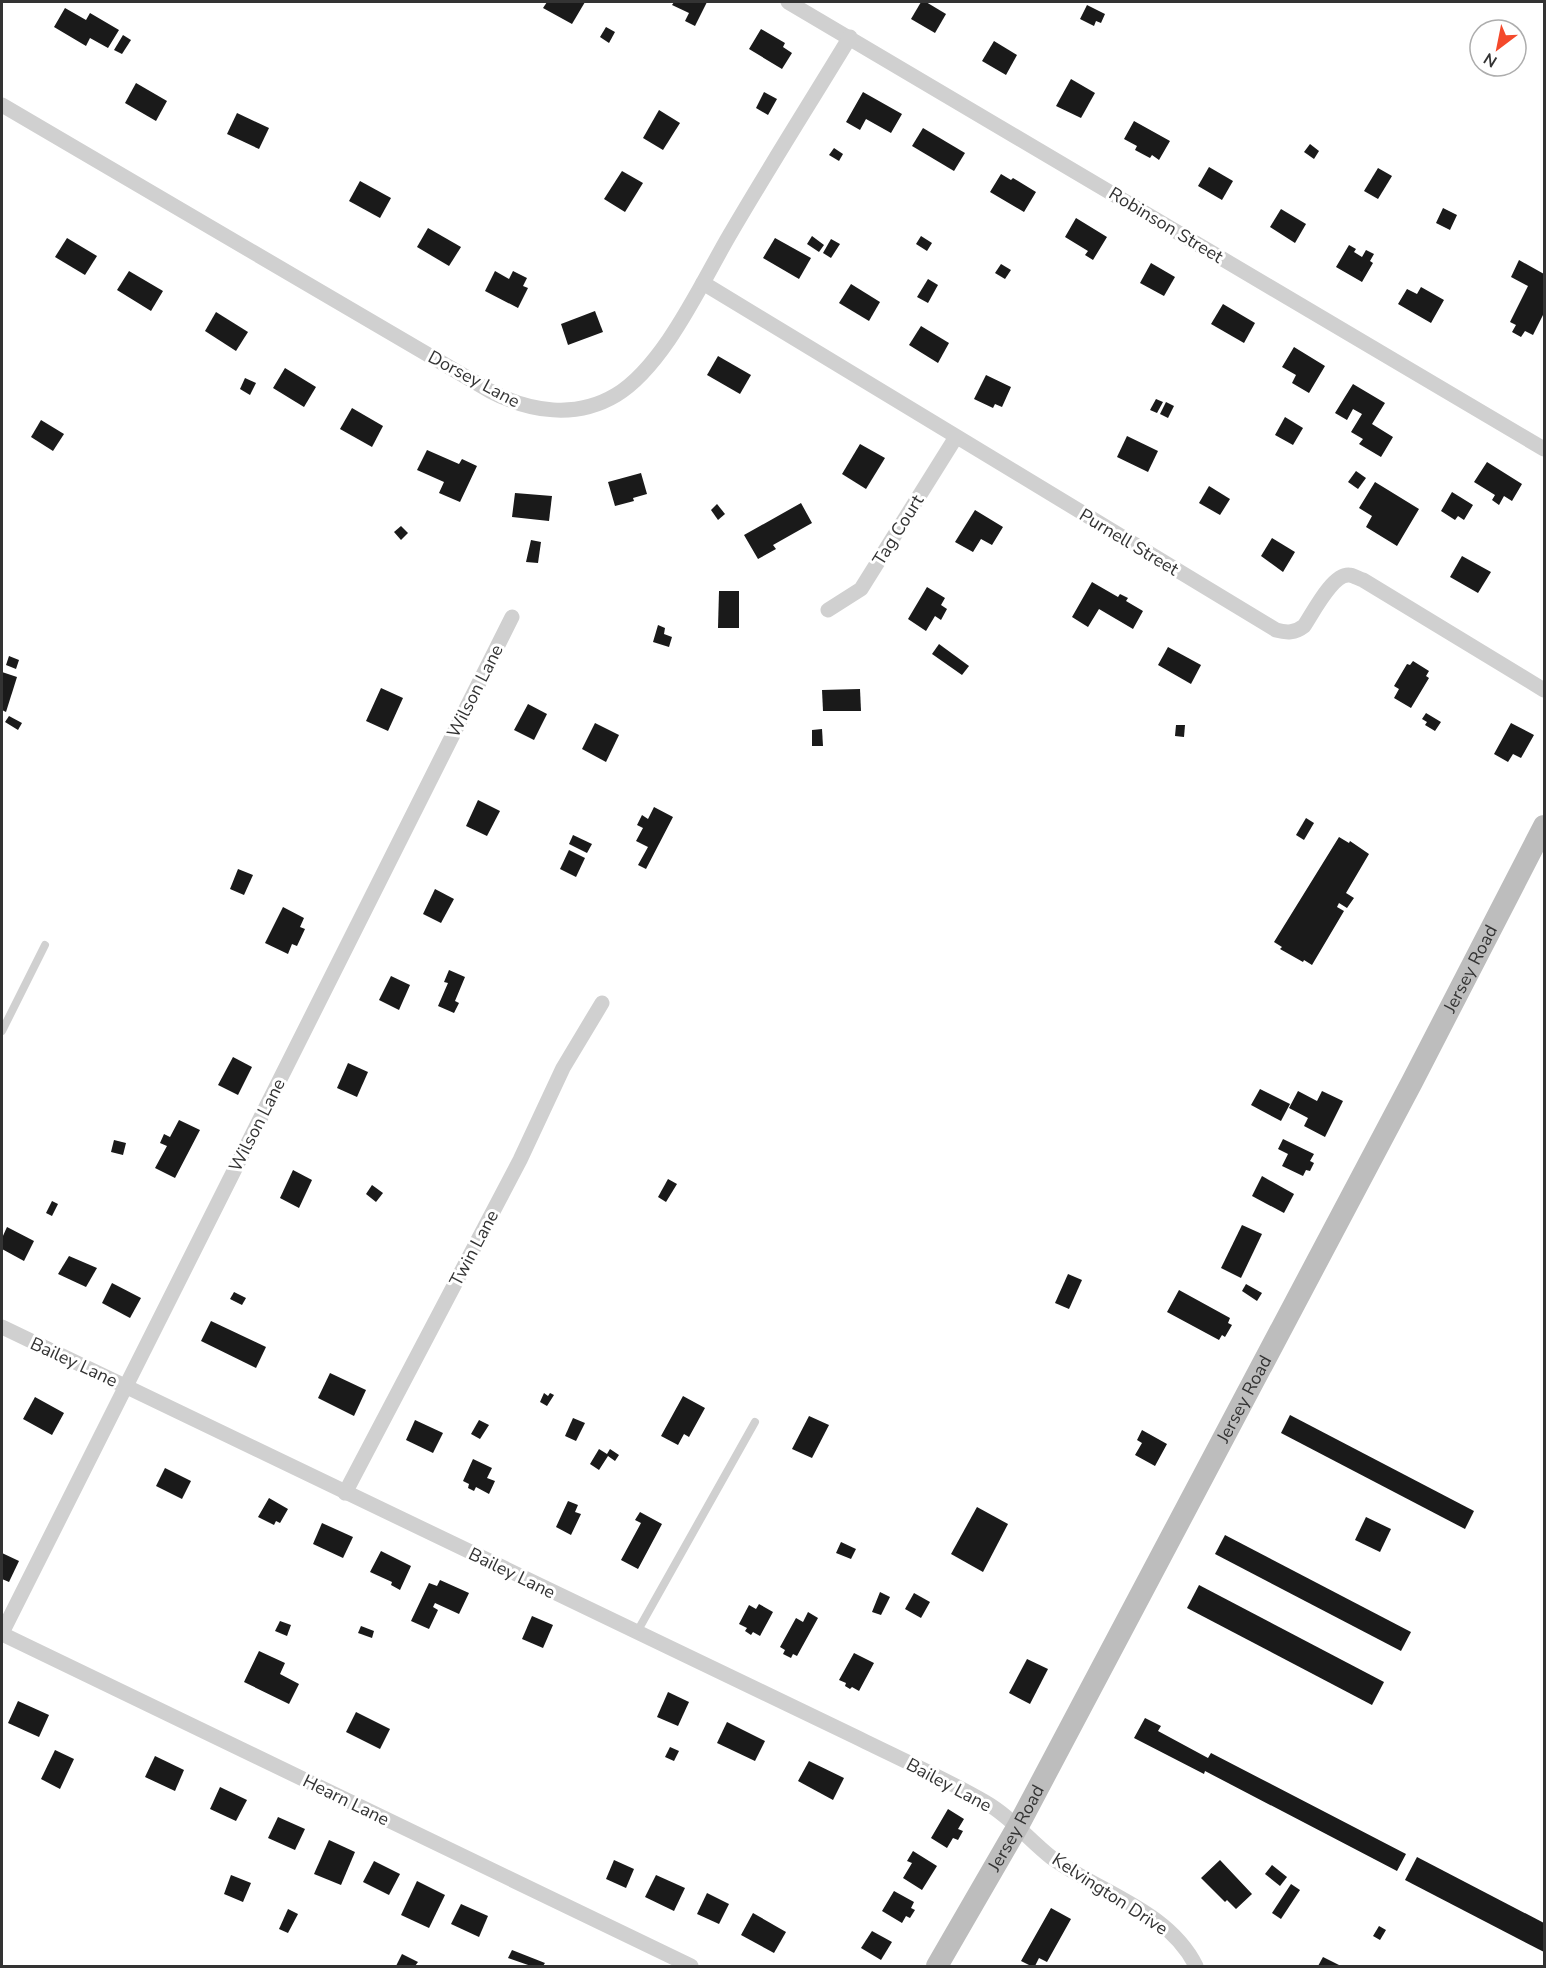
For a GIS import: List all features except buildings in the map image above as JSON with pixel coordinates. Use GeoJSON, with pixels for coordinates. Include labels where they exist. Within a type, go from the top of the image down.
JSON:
{"type":"FeatureCollection","features":[{"type":"Feature","properties":{"kind":"street","name":"Robinson Street"},"geometry":{"type":"LineString","coordinates":[[788,2],[1545,449]]}},
{"type":"Feature","properties":{"kind":"street","name":"Dorsey Lane"},"geometry":{"type":"LineString","coordinates":[[2,105],[508,401],[528,408],[551,411],[575,410],[598,404],[617,394],[653,363],[850,37]]}},
{"type":"Feature","properties":{"kind":"street","name":"Purnell Street"},"geometry":{"type":"LineString","coordinates":[[703,283],[1276,630],[1286,632],[1299,630],[1330,586],[1338,578],[1348,575],[1363,580],[1545,690]]}},
{"type":"Feature","properties":{"kind":"street","name":"Tag Court"},"geometry":{"type":"LineString","coordinates":[[828,610],[861,589],[956,437]]}},
{"type":"Feature","properties":{"kind":"street","name":"Wilson Lane"},"geometry":{"type":"LineString","coordinates":[[2,1633],[512,617]]}},
{"type":"Feature","properties":{"kind":"street","name":"Jersey Road"},"geometry":{"type":"LineString","coordinates":[[937,1966],[1018,1826],[1407,1093],[1545,826]]}},
{"type":"Feature","properties":{"kind":"street","name":"Twin Lane"},"geometry":{"type":"LineString","coordinates":[[345,1493],[520,1160],[553,1088],[602,1003]]}},
{"type":"Feature","properties":{"kind":"street","name":"Bailey Lane"},"geometry":{"type":"LineString","coordinates":[[2,1328],[858,1738],[986,1803],[1018,1826]]}},
{"type":"Feature","properties":{"kind":"street","name":"Hearn Lane"},"geometry":{"type":"LineString","coordinates":[[2,1633],[691,1966]]}},
{"type":"Feature","properties":{"kind":"street","name":"Kelvington Drive"},"geometry":{"type":"LineString","coordinates":[[1018,1826],[1051,1857],[1168,1929],[1181,1941],[1196,1966]]}},
{"type":"Feature","properties":{"kind":"lane"},"geometry":{"type":"LineString","coordinates":[[2,1031],[45,945]]}},
{"type":"Feature","properties":{"kind":"lane"},"geometry":{"type":"LineString","coordinates":[[637,1632],[755,1422]]}}]}
